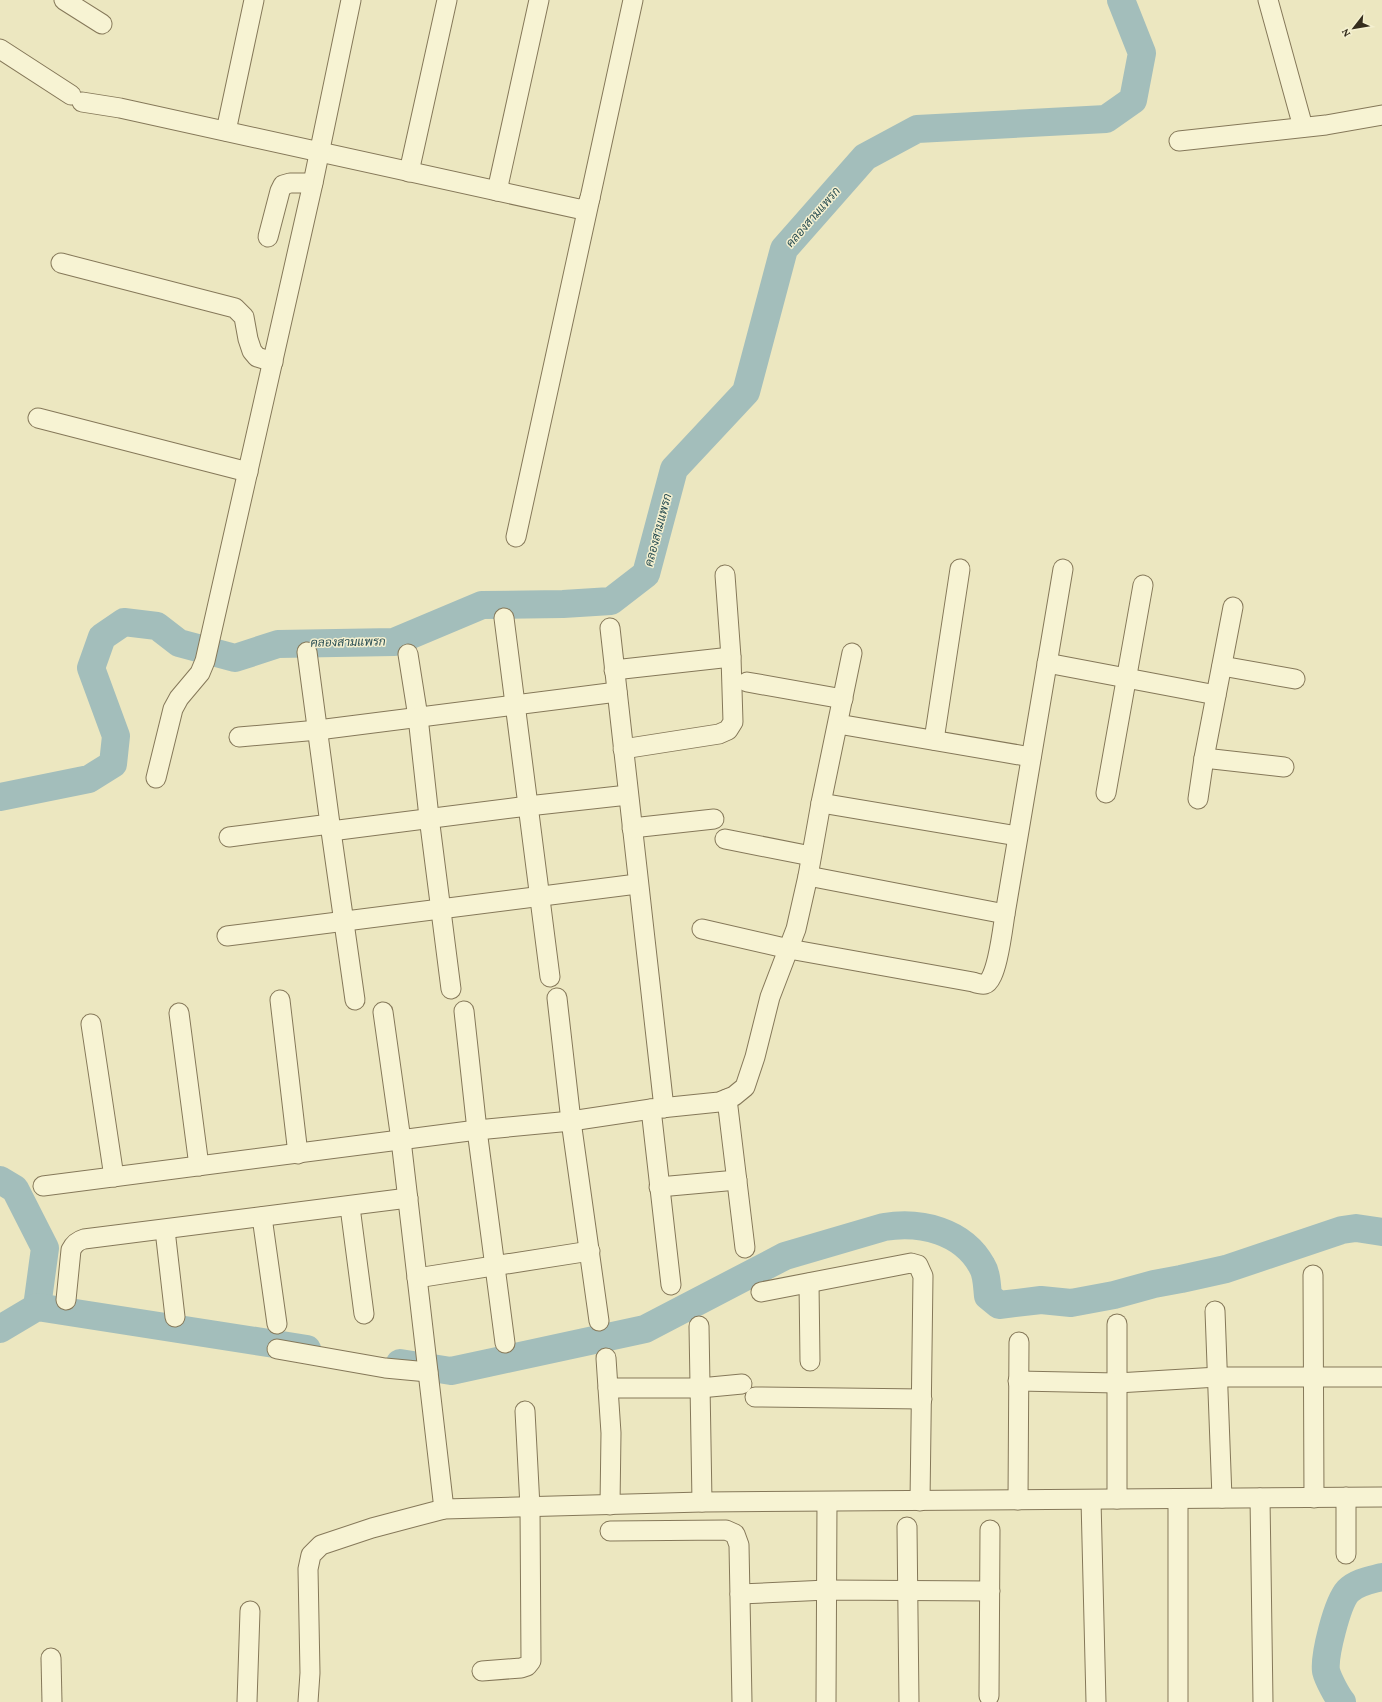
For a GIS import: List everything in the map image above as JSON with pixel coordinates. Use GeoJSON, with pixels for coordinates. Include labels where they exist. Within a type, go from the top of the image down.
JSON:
{"type":"FeatureCollection","features":[{"type":"Feature","properties":{"kind":"street"},"geometry":{"type":"LineString","coordinates":[[64,0],[102,24]]}},
{"type":"Feature","properties":{"kind":"street"},"geometry":{"type":"LineString","coordinates":[[226,131],[254,0]]}},
{"type":"Feature","properties":{"kind":"street"},"geometry":{"type":"LineString","coordinates":[[156,778],[173,709],[179,698],[200,673],[205,662],[313,184],[351,0]]}},
{"type":"Feature","properties":{"kind":"street"},"geometry":{"type":"LineString","coordinates":[[409,172],[447,0]]}},
{"type":"Feature","properties":{"kind":"street"},"geometry":{"type":"LineString","coordinates":[[497,191],[539,0]]}},
{"type":"Feature","properties":{"kind":"street"},"geometry":{"type":"LineString","coordinates":[[516,537],[633,0]]}},
{"type":"Feature","properties":{"kind":"street"},"geometry":{"type":"LineString","coordinates":[[1268,0],[1303,127]]}},
{"type":"Feature","properties":{"kind":"street"},"geometry":{"type":"LineString","coordinates":[[0,49],[77,99],[578,209],[584,208],[590,198]]}},
{"type":"Feature","properties":{"kind":"street"},"geometry":{"type":"LineString","coordinates":[[1179,141],[1303,127],[1382,115]]}},
{"type":"Feature","properties":{"kind":"street"},"geometry":{"type":"LineString","coordinates":[[268,237],[280,191],[283,185],[290,183],[313,184]]}},
{"type":"Feature","properties":{"kind":"street"},"geometry":{"type":"LineString","coordinates":[[61,263],[235,308],[244,317],[252,351],[257,357],[273,362]]}},
{"type":"Feature","properties":{"kind":"street"},"geometry":{"type":"LineString","coordinates":[[38,418],[248,472]]}},
{"type":"Feature","properties":{"kind":"street"},"geometry":{"type":"LineString","coordinates":[[934,740],[960,569]]}},
{"type":"Feature","properties":{"kind":"street"},"geometry":{"type":"LineString","coordinates":[[702,929],[789,949],[985,984],[990,981],[993,975],[1005,914],[1063,569]]}},
{"type":"Feature","properties":{"kind":"street"},"geometry":{"type":"LineString","coordinates":[[624,749],[719,734],[728,730],[733,722],[731,657],[725,575]]}},
{"type":"Feature","properties":{"kind":"street"},"geometry":{"type":"LineString","coordinates":[[1106,794],[1143,585]]}},
{"type":"Feature","properties":{"kind":"street"},"geometry":{"type":"LineString","coordinates":[[1198,800],[1204,758],[1233,607]]}},
{"type":"Feature","properties":{"kind":"street"},"geometry":{"type":"LineString","coordinates":[[504,618],[514,706],[550,976]]}},
{"type":"Feature","properties":{"kind":"street"},"geometry":{"type":"LineString","coordinates":[[610,628],[632,828],[657,1108],[660,1187],[670,1286]]}},
{"type":"Feature","properties":{"kind":"street"},"geometry":{"type":"LineString","coordinates":[[307,652],[354,1000]]}},
{"type":"Feature","properties":{"kind":"street"},"geometry":{"type":"LineString","coordinates":[[43,1186],[477,1130],[572,1121],[657,1108],[720,1102],[734,1096],[745,1087],[755,1056],[770,997],[796,929],[808,876],[821,803],[852,653]]}},
{"type":"Feature","properties":{"kind":"street"},"geometry":{"type":"LineString","coordinates":[[408,654],[418,717],[451,989]]}},
{"type":"Feature","properties":{"kind":"street"},"geometry":{"type":"LineString","coordinates":[[614,670],[731,657]]}},
{"type":"Feature","properties":{"kind":"street"},"geometry":{"type":"LineString","coordinates":[[1047,663],[1216,695]]}},
{"type":"Feature","properties":{"kind":"street"},"geometry":{"type":"LineString","coordinates":[[1222,666],[1295,679]]}},
{"type":"Feature","properties":{"kind":"street"},"geometry":{"type":"LineString","coordinates":[[747,682],[843,699]]}},
{"type":"Feature","properties":{"kind":"street"},"geometry":{"type":"LineString","coordinates":[[239,737],[318,730],[617,692]]}},
{"type":"Feature","properties":{"kind":"street"},"geometry":{"type":"LineString","coordinates":[[838,724],[1031,757]]}},
{"type":"Feature","properties":{"kind":"street"},"geometry":{"type":"LineString","coordinates":[[1204,758],[1284,768]]}},
{"type":"Feature","properties":{"kind":"street"},"geometry":{"type":"LineString","coordinates":[[228,837],[330,828],[628,795]]}},
{"type":"Feature","properties":{"kind":"street"},"geometry":{"type":"LineString","coordinates":[[821,803],[1017,836]]}},
{"type":"Feature","properties":{"kind":"street"},"geometry":{"type":"LineString","coordinates":[[632,828],[714,819]]}},
{"type":"Feature","properties":{"kind":"street"},"geometry":{"type":"LineString","coordinates":[[725,839],[811,856]]}},
{"type":"Feature","properties":{"kind":"street"},"geometry":{"type":"LineString","coordinates":[[808,876],[1005,914]]}},
{"type":"Feature","properties":{"kind":"street"},"geometry":{"type":"LineString","coordinates":[[227,936],[539,898],[637,884]]}},
{"type":"Feature","properties":{"kind":"street"},"geometry":{"type":"LineString","coordinates":[[557,998],[599,1321]]}},
{"type":"Feature","properties":{"kind":"street"},"geometry":{"type":"LineString","coordinates":[[280,1000],[298,1154]]}},
{"type":"Feature","properties":{"kind":"street"},"geometry":{"type":"LineString","coordinates":[[464,1011],[477,1130],[505,1343]]}},
{"type":"Feature","properties":{"kind":"street"},"geometry":{"type":"LineString","coordinates":[[383,1012],[401,1140],[444,1510]]}},
{"type":"Feature","properties":{"kind":"street"},"geometry":{"type":"LineString","coordinates":[[179,1013],[199,1166]]}},
{"type":"Feature","properties":{"kind":"street"},"geometry":{"type":"LineString","coordinates":[[91,1024],[114,1177]]}},
{"type":"Feature","properties":{"kind":"street"},"geometry":{"type":"LineString","coordinates":[[727,1099],[745,1248]]}},
{"type":"Feature","properties":{"kind":"street"},"geometry":{"type":"LineString","coordinates":[[660,1187],[736,1180]]}},
{"type":"Feature","properties":{"kind":"street"},"geometry":{"type":"LineString","coordinates":[[66,1300],[71,1250],[78,1241],[350,1207],[408,1198]]}},
{"type":"Feature","properties":{"kind":"street"},"geometry":{"type":"LineString","coordinates":[[350,1207],[364,1314]]}},
{"type":"Feature","properties":{"kind":"street"},"geometry":{"type":"LineString","coordinates":[[262,1217],[277,1324]]}},
{"type":"Feature","properties":{"kind":"street"},"geometry":{"type":"LineString","coordinates":[[165,1230],[175,1318]]}},
{"type":"Feature","properties":{"kind":"street"},"geometry":{"type":"LineString","coordinates":[[417,1278],[496,1267],[590,1251]]}},
{"type":"Feature","properties":{"kind":"street"},"geometry":{"type":"LineString","coordinates":[[761,1292],[911,1263],[918,1265],[923,1276],[920,1501]]}},
{"type":"Feature","properties":{"kind":"street"},"geometry":{"type":"LineString","coordinates":[[1312,1275],[1314,1498]]}},
{"type":"Feature","properties":{"kind":"street"},"geometry":{"type":"LineString","coordinates":[[809,1283],[810,1361]]}},
{"type":"Feature","properties":{"kind":"street"},"geometry":{"type":"LineString","coordinates":[[1215,1311],[1222,1498]]}},
{"type":"Feature","properties":{"kind":"street"},"geometry":{"type":"LineString","coordinates":[[1117,1324],[1117,1499]]}},
{"type":"Feature","properties":{"kind":"street"},"geometry":{"type":"LineString","coordinates":[[699,1326],[702,1502]]}},
{"type":"Feature","properties":{"kind":"street"},"geometry":{"type":"LineString","coordinates":[[1018,1342],[1018,1500]]}},
{"type":"Feature","properties":{"kind":"street"},"geometry":{"type":"LineString","coordinates":[[277,1349],[385,1368],[428,1372]]}},
{"type":"Feature","properties":{"kind":"street"},"geometry":{"type":"LineString","coordinates":[[606,1358],[611,1433],[610,1506]]}},
{"type":"Feature","properties":{"kind":"street"},"geometry":{"type":"LineString","coordinates":[[1018,1381],[1117,1383],[1218,1377],[1382,1377]]}},
{"type":"Feature","properties":{"kind":"street"},"geometry":{"type":"LineString","coordinates":[[608,1388],[700,1388],[922,1399]]}},
{"type":"Feature","properties":{"kind":"street"},"geometry":{"type":"LineString","coordinates":[[482,1671],[521,1668],[527,1666],[531,1661],[530,1507],[525,1411]]}},
{"type":"Feature","properties":{"kind":"street"},"geometry":{"type":"LineString","coordinates":[[1346,1497],[1346,1554]]}},
{"type":"Feature","properties":{"kind":"street"},"geometry":{"type":"LineString","coordinates":[[308,1702],[310,1673],[308,1569],[311,1555],[321,1545],[365,1530],[444,1510],[702,1502],[1382,1497]]}},
{"type":"Feature","properties":{"kind":"street"},"geometry":{"type":"LineString","coordinates":[[1260,1498],[1263,1702]]}},
{"type":"Feature","properties":{"kind":"street"},"geometry":{"type":"LineString","coordinates":[[1178,1499],[1178,1702]]}},
{"type":"Feature","properties":{"kind":"street"},"geometry":{"type":"LineString","coordinates":[[1091,1500],[1096,1702]]}},
{"type":"Feature","properties":{"kind":"street"},"geometry":{"type":"LineString","coordinates":[[826,1502],[826,1702]]}},
{"type":"Feature","properties":{"kind":"street"},"geometry":{"type":"LineString","coordinates":[[907,1527],[910,1702]]}},
{"type":"Feature","properties":{"kind":"street"},"geometry":{"type":"LineString","coordinates":[[610,1531],[726,1530],[735,1534],[739,1545],[742,1702]]}},
{"type":"Feature","properties":{"kind":"street"},"geometry":{"type":"LineString","coordinates":[[989,1696],[990,1530]]}},
{"type":"Feature","properties":{"kind":"street"},"geometry":{"type":"LineString","coordinates":[[740,1594],[827,1590],[990,1591]]}},
{"type":"Feature","properties":{"kind":"street"},"geometry":{"type":"LineString","coordinates":[[247,1702],[250,1611]]}},
{"type":"Feature","properties":{"kind":"street"},"geometry":{"type":"LineString","coordinates":[[51,1658],[52,1702]]}},
{"type":"Feature","properties":{"kind":"waterway","name":"คลองสามแพรก"},"geometry":{"type":"LineString","coordinates":[[0,797],[89,779],[113,764],[116,736],[91,668],[102,637],[124,622],[157,626],[179,643],[235,658],[278,644],[394,642],[482,605],[563,604],[611,601],[646,574],[674,469],[746,392],[784,249],[865,157],[917,129],[1106,119],[1133,100],[1142,53],[1121,0]]}},
{"type":"Feature","properties":{"kind":"waterway"},"geometry":{"type":"LineString","coordinates":[[0,1180],[15,1189],[45,1248],[37,1307]]}},
{"type":"Feature","properties":{"kind":"waterway"},"geometry":{"type":"LineString","coordinates":[[400,1363],[451,1371],[645,1329],[785,1256],[884,1227],[926,1227],[940,1231],[964,1244],[974,1254],[984,1269],[988,1296],[999,1305],[1041,1300],[1071,1303],[1114,1295],[1154,1284],[1226,1269],[1342,1230],[1356,1228],[1382,1232]]}},
{"type":"Feature","properties":{"kind":"waterway"},"geometry":{"type":"LineString","coordinates":[[0,1329],[37,1307],[307,1349]]}},
{"type":"Feature","properties":{"kind":"waterway"},"geometry":{"type":"LineString","coordinates":[[1342,1702],[1326,1671],[1327,1654],[1332,1630],[1340,1606],[1348,1591],[1360,1583],[1382,1577]]}}]}
